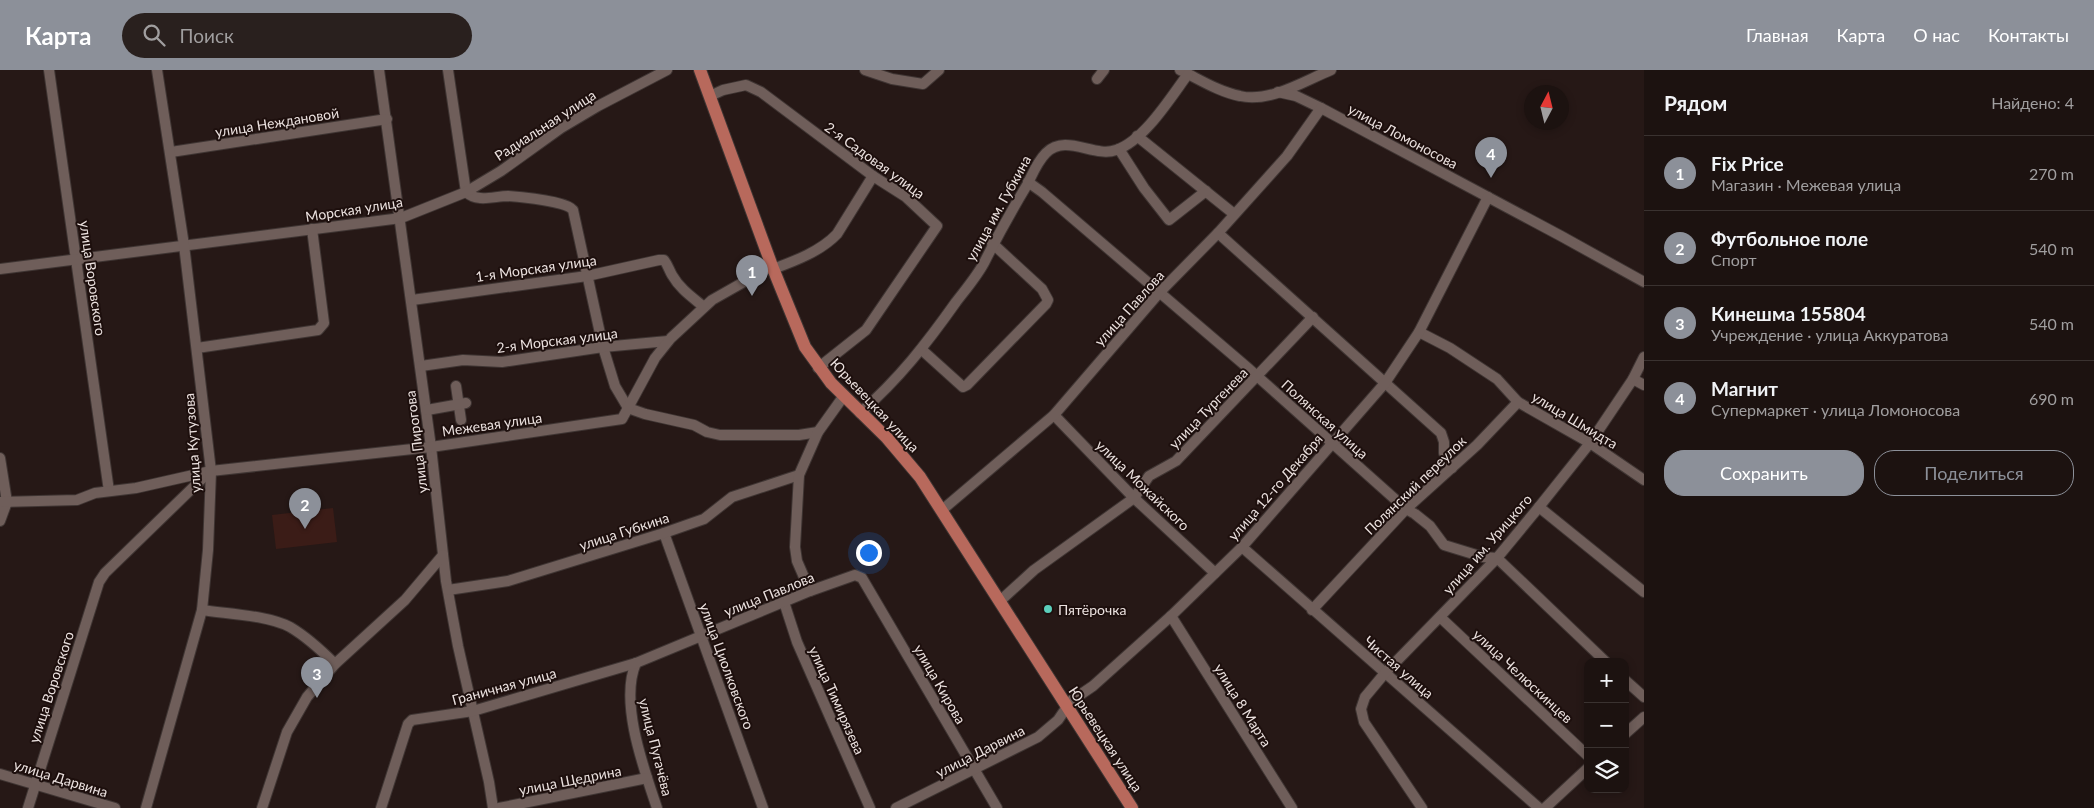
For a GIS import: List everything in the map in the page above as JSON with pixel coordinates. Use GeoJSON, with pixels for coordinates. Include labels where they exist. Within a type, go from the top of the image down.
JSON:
{"type":"FeatureCollection","features":[{"type":"Feature","properties":{"kind":"main road","name":"Юрьевецкая улица"},"geometry":{"type":"LineString","coordinates":[[700,70],[801,339],[818,368],[843,397],[887,438],[905,458],[942,510],[1132,808]]}},
{"type":"Feature","properties":{"kind":"street","name":"улица Воровского"},"geometry":{"type":"LineString","coordinates":[[49,70],[109,491]]}},
{"type":"Feature","properties":{"kind":"street","name":"улица Кутузова"},"geometry":{"type":"LineString","coordinates":[[146,808],[202,610],[208,550],[210,471],[184,245],[157,70]]}},
{"type":"Feature","properties":{"kind":"street","name":"улица Пирогова"},"geometry":{"type":"LineString","coordinates":[[380,70],[421,366],[448,590],[458,646],[489,782],[493,808]]}},
{"type":"Feature","properties":{"kind":"street"},"geometry":{"type":"LineString","coordinates":[[448,70],[466,192],[475,197],[514,197],[570,206],[573,210],[603,347],[616,386],[628,408],[694,425],[707,432],[720,435],[799,435],[818,432]]}},
{"type":"Feature","properties":{"kind":"street","name":"Радиальная улица"},"geometry":{"type":"LineString","coordinates":[[466,192],[502,171],[561,128],[598,106],[667,70]]}},
{"type":"Feature","properties":{"kind":"street"},"geometry":{"type":"LineString","coordinates":[[865,70],[892,79],[923,84],[939,70]]}},
{"type":"Feature","properties":{"kind":"street"},"geometry":{"type":"LineString","coordinates":[[1097,79],[1104,70]]}},
{"type":"Feature","properties":{"kind":"street"},"geometry":{"type":"LineString","coordinates":[[1206,191],[1170,220],[1144,188],[1118,150],[1137,136],[1166,104],[1184,72],[1231,94],[1242,97],[1278,92],[1331,70]]}},
{"type":"Feature","properties":{"kind":"street","name":"2-я Садовая улица"},"geometry":{"type":"LineString","coordinates":[[710,96],[723,90],[746,85],[761,92],[873,176],[906,198],[937,226],[866,330],[818,368]]}},
{"type":"Feature","properties":{"kind":"street","name":"улица Ломоносова"},"geometry":{"type":"LineString","coordinates":[[1278,92],[1296,96],[1321,108],[1644,282]]}},
{"type":"Feature","properties":{"kind":"street","name":"улица Павлова"},"geometry":{"type":"LineString","coordinates":[[942,510],[1054,415],[1159,293],[1218,233],[1287,156],[1321,108]]}},
{"type":"Feature","properties":{"kind":"street","name":"улица Неждановой"},"geometry":{"type":"LineString","coordinates":[[171,152],[386,119]]}},
{"type":"Feature","properties":{"kind":"street"},"geometry":{"type":"LineString","coordinates":[[1137,136],[1234,214]]}},
{"type":"Feature","properties":{"kind":"street","name":"улица им. Губкина"},"geometry":{"type":"LineString","coordinates":[[860,413],[887,390],[922,350],[984,263],[992,243],[1039,160],[1056,146],[1070,145],[1112,151],[1118,150]]}},
{"type":"Feature","properties":{"kind":"street","name":"Межевая улица"},"geometry":{"type":"LineString","coordinates":[[3,502],[77,500],[95,493],[136,488],[210,471],[431,446],[622,419],[656,358],[668,341],[712,300],[773,267],[795,260],[830,241],[837,234],[873,176]]}},
{"type":"Feature","properties":{"kind":"street","name":"Полянская улица"},"geometry":{"type":"LineString","coordinates":[[1028,182],[1258,377],[1406,509],[1430,526],[1444,545],[1483,558],[1497,558]]}},
{"type":"Feature","properties":{"kind":"street","name":"Морская улица"},"geometry":{"type":"LineString","coordinates":[[0,268],[401,218],[466,192]]}},
{"type":"Feature","properties":{"kind":"street","name":"улица 12-го Декабря"},"geometry":{"type":"LineString","coordinates":[[1067,707],[1075,698],[1094,686],[1171,616],[1242,547],[1385,382],[1419,332],[1488,197]]}},
{"type":"Feature","properties":{"kind":"street"},"geometry":{"type":"LineString","coordinates":[[197,348],[322,328],[324,323],[312,229]]}},
{"type":"Feature","properties":{"kind":"street"},"geometry":{"type":"LineString","coordinates":[[1218,233],[1441,434],[1444,442],[1444,453],[1452,468]]}},
{"type":"Feature","properties":{"kind":"street"},"geometry":{"type":"LineString","coordinates":[[922,350],[963,386],[967,385],[1046,304],[1048,300],[1042,289],[992,243]]}},
{"type":"Feature","properties":{"kind":"street","name":"1-я Морская улица"},"geometry":{"type":"LineString","coordinates":[[412,300],[587,276],[664,260],[683,291],[704,307]]}},
{"type":"Feature","properties":{"kind":"street","name":"улица Тургенева"},"geometry":{"type":"LineString","coordinates":[[1000,601],[1034,570],[1134,498],[1148,476],[1176,461],[1258,377],[1313,317]]}},
{"type":"Feature","properties":{"kind":"street","name":"улица Шмидта"},"geometry":{"type":"LineString","coordinates":[[1419,332],[1450,348],[1497,379],[1518,402],[1590,443],[1644,480]]}},
{"type":"Feature","properties":{"kind":"street","name":"2-я Морская улица"},"geometry":{"type":"LineString","coordinates":[[421,366],[463,360],[502,362],[603,347],[668,341]]}},
{"type":"Feature","properties":{"kind":"street","name":"улица им. Урицкого"},"geometry":{"type":"LineString","coordinates":[[1422,808],[1364,722],[1361,709],[1365,698],[1385,673],[1497,558],[1540,507],[1590,443],[1633,379],[1644,357]]}},
{"type":"Feature","properties":{"kind":"street"},"geometry":{"type":"LineString","coordinates":[[1633,379],[1644,385]]}},
{"type":"Feature","properties":{"kind":"street"},"geometry":{"type":"LineString","coordinates":[[456,386],[462,404],[461,420]]}},
{"type":"Feature","properties":{"kind":"street"},"geometry":{"type":"LineString","coordinates":[[810,591],[797,561],[795,548],[799,475],[818,432],[843,397]]}},
{"type":"Feature","properties":{"kind":"street","name":"Полянский переулок"},"geometry":{"type":"LineString","coordinates":[[1312,610],[1406,509],[1477,445],[1518,402]]}},
{"type":"Feature","properties":{"kind":"street"},"geometry":{"type":"LineString","coordinates":[[426,410],[462,404]]}},
{"type":"Feature","properties":{"kind":"street","name":"улица Можайского"},"geometry":{"type":"LineString","coordinates":[[1054,415],[1134,498],[1215,573]]}},
{"type":"Feature","properties":{"kind":"street"},"geometry":{"type":"LineString","coordinates":[[0,458],[3,502],[0,521]]}},
{"type":"Feature","properties":{"kind":"street","name":"улица Воровского"},"geometry":{"type":"LineString","coordinates":[[28,808],[99,582],[105,573],[210,471]]}},
{"type":"Feature","properties":{"kind":"street","name":"улица Губкина"},"geometry":{"type":"LineString","coordinates":[[448,590],[508,581],[664,533],[704,519],[732,497],[799,475]]}},
{"type":"Feature","properties":{"kind":"street"},"geometry":{"type":"LineString","coordinates":[[1540,507],[1644,592]]}},
{"type":"Feature","properties":{"kind":"street","name":"улица Циолковского"},"geometry":{"type":"LineString","coordinates":[[664,533],[763,808]]}},
{"type":"Feature","properties":{"kind":"street","name":"Чистая улица"},"geometry":{"type":"LineString","coordinates":[[1242,547],[1539,808]]}},
{"type":"Feature","properties":{"kind":"street"},"geometry":{"type":"LineString","coordinates":[[262,808],[287,732],[307,697],[335,664],[405,600],[443,555]]}},
{"type":"Feature","properties":{"kind":"street"},"geometry":{"type":"LineString","coordinates":[[1497,558],[1602,658]]}},
{"type":"Feature","properties":{"kind":"street","name":"улица Павлова"},"geometry":{"type":"LineString","coordinates":[[636,663],[810,591],[855,575],[859,576]]}},
{"type":"Feature","properties":{"kind":"street","name":"улица Кирова"},"geometry":{"type":"LineString","coordinates":[[859,576],[862,578],[997,808]]}},
{"type":"Feature","properties":{"kind":"street","name":"улица Тимирязева"},"geometry":{"type":"LineString","coordinates":[[784,602],[797,642],[870,808]]}},
{"type":"Feature","properties":{"kind":"street"},"geometry":{"type":"LineString","coordinates":[[202,610],[264,619],[288,626],[310,640],[335,664]]}},
{"type":"Feature","properties":{"kind":"street","name":"улица 8 Марта"},"geometry":{"type":"LineString","coordinates":[[1171,616],[1292,808]]}},
{"type":"Feature","properties":{"kind":"street","name":"улица Челюскинцев"},"geometry":{"type":"LineString","coordinates":[[1440,617],[1584,752]]}},
{"type":"Feature","properties":{"kind":"street","name":"Граничная улица"},"geometry":{"type":"LineString","coordinates":[[382,808],[409,721],[473,711],[636,663]]}},
{"type":"Feature","properties":{"kind":"street","name":"улица Пугачёва"},"geometry":{"type":"LineString","coordinates":[[636,663],[630,676],[631,713],[647,778],[657,808]]}},
{"type":"Feature","properties":{"kind":"street"},"geometry":{"type":"LineString","coordinates":[[1629,684],[1644,697]]}},
{"type":"Feature","properties":{"kind":"street","name":"улица Дарвина"},"geometry":{"type":"LineString","coordinates":[[896,808],[1038,736],[1058,720],[1067,707]]}},
{"type":"Feature","properties":{"kind":"street"},"geometry":{"type":"LineString","coordinates":[[1629,730],[1644,717]]}},
{"type":"Feature","properties":{"kind":"street"},"geometry":{"type":"LineString","coordinates":[[1545,808],[1584,772]]}},
{"type":"Feature","properties":{"kind":"street","name":"улица Дарвина"},"geometry":{"type":"LineString","coordinates":[[0,774],[115,808]]}},
{"type":"Feature","properties":{"kind":"street","name":"улица Щедрина"},"geometry":{"type":"LineString","coordinates":[[499,808],[647,778]]}},
{"type":"Feature","properties":{"kind":"shaded area"},"geometry":{"type":"Polygon","coordinates":[[[333,508],[337,542],[276,549],[272,515],[333,508]]]}},
{"type":"Feature","properties":{"kind":"place","name":"Магнит"},"geometry":{"type":"Point","coordinates":[1491,178]}},
{"type":"Feature","properties":{"kind":"place","name":"Fix Price"},"geometry":{"type":"Point","coordinates":[752,296]}},
{"type":"Feature","properties":{"kind":"place","name":"Футбольное поле"},"geometry":{"type":"Point","coordinates":[305,529]}},
{"type":"Feature","properties":{"kind":"place","name":"Пятёрочка"},"geometry":{"type":"Point","coordinates":[1048,609]}},
{"type":"Feature","properties":{"kind":"place","name":"Кинешма 155804"},"geometry":{"type":"Point","coordinates":[317,698]}}]}
